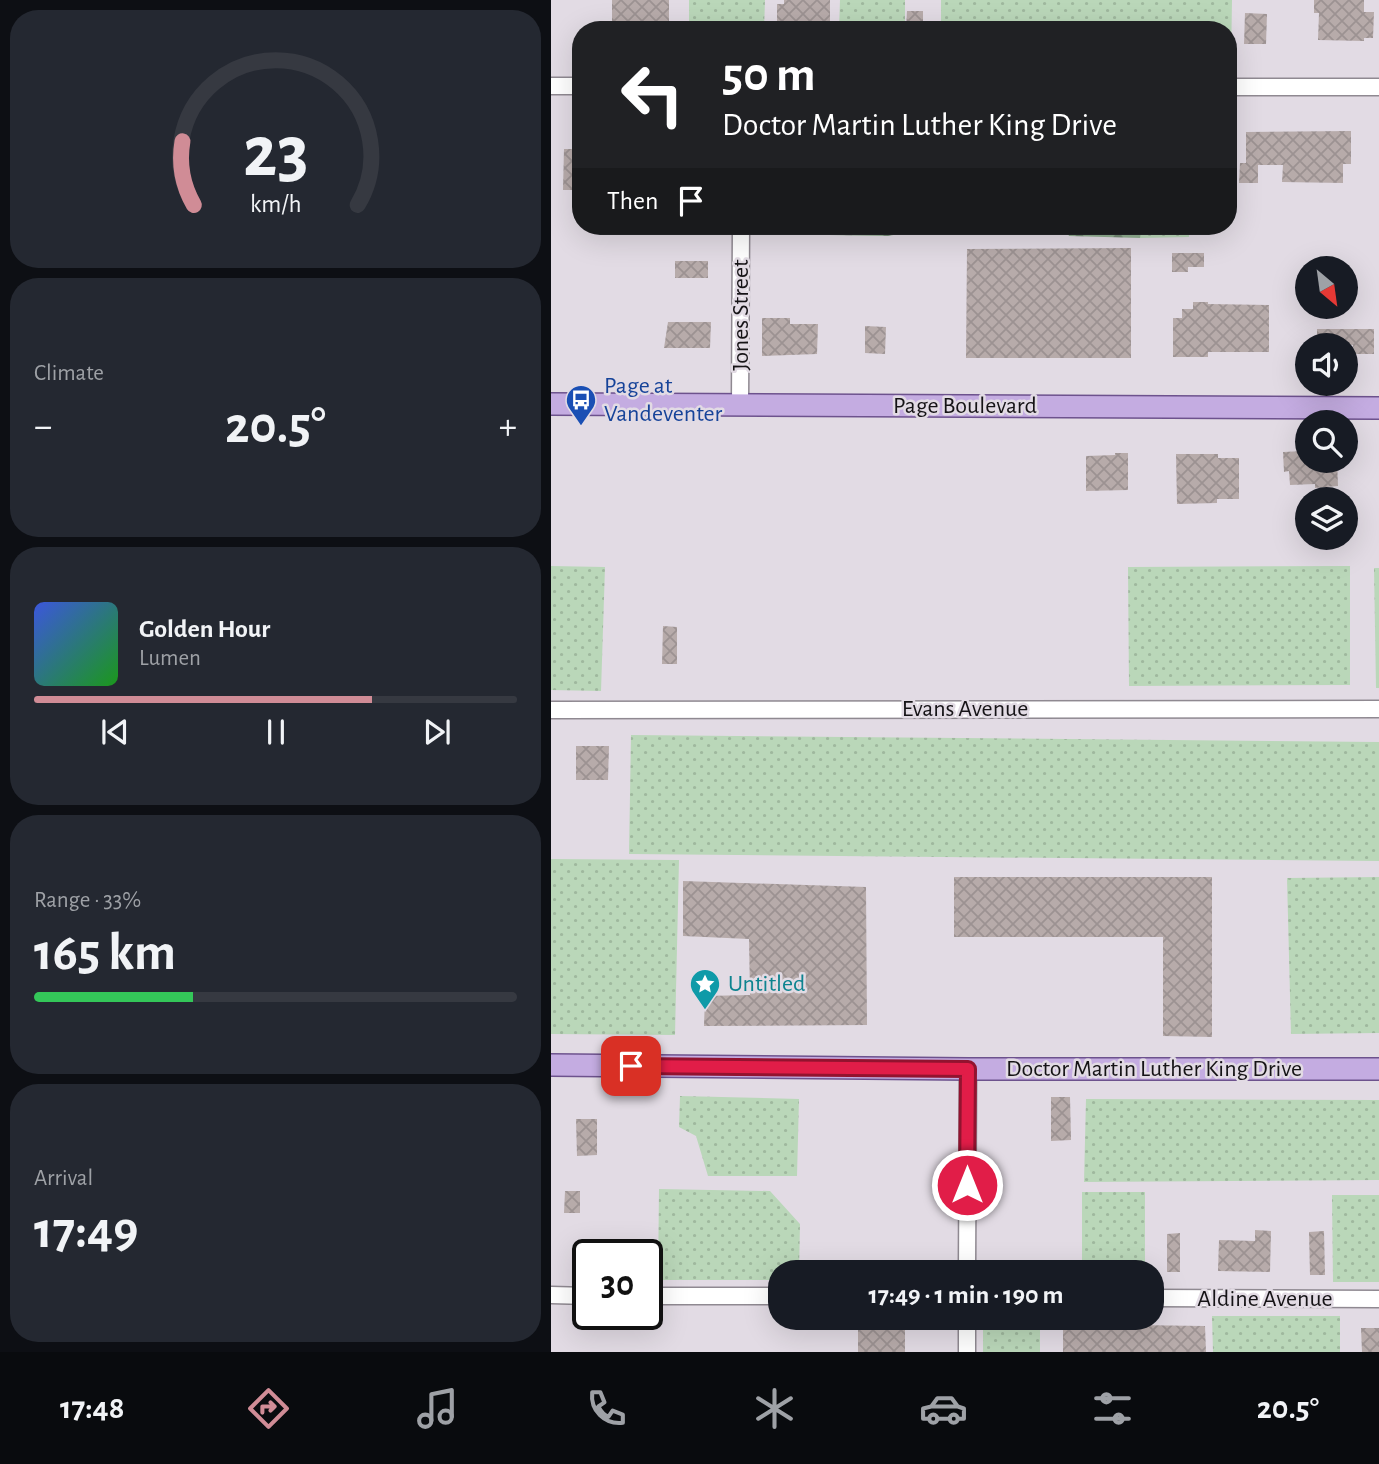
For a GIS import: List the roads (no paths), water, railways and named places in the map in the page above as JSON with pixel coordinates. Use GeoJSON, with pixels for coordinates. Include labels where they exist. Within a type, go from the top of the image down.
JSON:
{"type":"FeatureCollection","features":[{"type":"Feature","properties":{"kind":"main road","name":"Page Boulevard"},"geometry":{"type":"LineString","coordinates":[[551,404],[1379,408]]}},
{"type":"Feature","properties":{"kind":"main road","name":"Doctor Martin Luther King Drive"},"geometry":{"type":"LineString","coordinates":[[551,1065],[1379,1069]]}},
{"type":"Feature","properties":{"kind":"street"},"geometry":{"type":"LineString","coordinates":[[551,86],[572,86]]}},
{"type":"Feature","properties":{"kind":"street"},"geometry":{"type":"LineString","coordinates":[[1237,87],[1379,87]]}},
{"type":"Feature","properties":{"kind":"street","name":"Jones Street"},"geometry":{"type":"LineString","coordinates":[[740,405],[741,235]]}},
{"type":"Feature","properties":{"kind":"street","name":"Evans Avenue"},"geometry":{"type":"LineString","coordinates":[[551,710],[1379,709]]}},
{"type":"Feature","properties":{"kind":"street"},"geometry":{"type":"LineString","coordinates":[[967,1260],[968,1069]]}},
{"type":"Feature","properties":{"kind":"street"},"geometry":{"type":"LineString","coordinates":[[551,1295],[572,1296]]}},
{"type":"Feature","properties":{"kind":"street"},"geometry":{"type":"LineString","coordinates":[[663,1296],[768,1296]]}},
{"type":"Feature","properties":{"kind":"street","name":"Aldine Avenue"},"geometry":{"type":"LineString","coordinates":[[1164,1298],[1379,1299]]}},
{"type":"Feature","properties":{"kind":"street"},"geometry":{"type":"LineString","coordinates":[[967,1330],[967,1352]]}},
{"type":"Feature","properties":{"kind":"place","name":"Page at Vandeventer"},"geometry":{"type":"Point","coordinates":[581,427]}},
{"type":"Feature","properties":{"kind":"place","name":"Untitled"},"geometry":{"type":"Point","coordinates":[705,1011]}}]}
